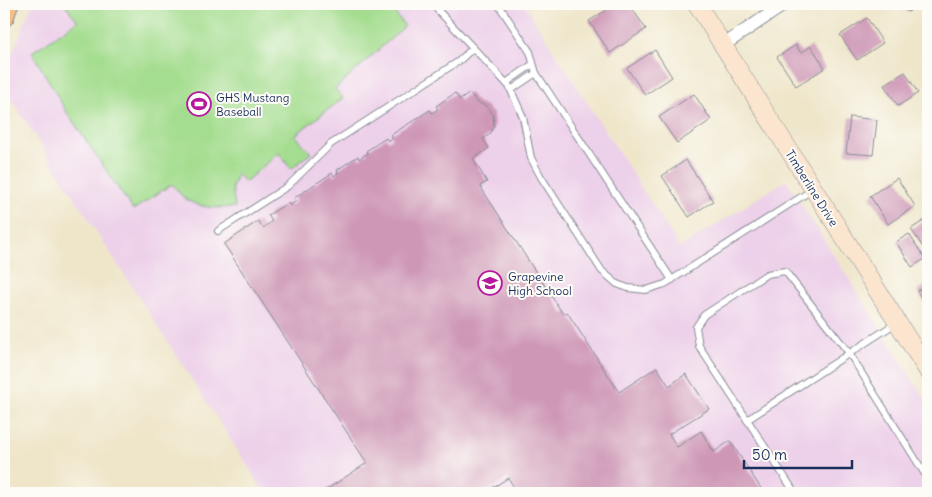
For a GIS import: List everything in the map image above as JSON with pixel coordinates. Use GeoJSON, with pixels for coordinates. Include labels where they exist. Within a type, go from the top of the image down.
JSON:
{"type":"FeatureCollection","features":[{"type":"Feature","properties":{"kind":"main road"},"geometry":{"type":"LineString","coordinates":[[4,16],[8,4]]}},
{"type":"Feature","properties":{"kind":"street","name":"Timberline Drive"},"geometry":{"type":"LineString","coordinates":[[697,4],[928,372]]}},
{"type":"Feature","properties":{"kind":"street"},"geometry":{"type":"LineString","coordinates":[[722,46],[785,4]]}},
{"type":"Feature","properties":{"kind":"lane"},"geometry":{"type":"LineString","coordinates":[[432,4],[511,90],[522,118],[531,158],[541,177],[602,271],[617,284],[640,290],[657,288],[813,189]]}},
{"type":"Feature","properties":{"kind":"lane"},"geometry":{"type":"LineString","coordinates":[[498,4],[530,52],[536,73],[672,280]]}},
{"type":"Feature","properties":{"kind":"lane"},"geometry":{"type":"LineString","coordinates":[[218,231],[288,186],[331,144],[459,61],[473,48]]}},
{"type":"Feature","properties":{"kind":"lane"},"geometry":{"type":"LineString","coordinates":[[506,83],[533,64]]}},
{"type":"Feature","properties":{"kind":"lane"},"geometry":{"type":"LineString","coordinates":[[511,90],[536,73]]}},
{"type":"Feature","properties":{"kind":"lane"},"geometry":{"type":"LineString","coordinates":[[795,493],[699,346],[696,326],[704,315],[767,274],[784,271],[849,353],[928,479]]}},
{"type":"Feature","properties":{"kind":"lane"},"geometry":{"type":"LineString","coordinates":[[747,420],[897,322]]}},
{"type":"Feature","properties":{"kind":"shaded area","name":"Grapevine High School"},"geometry":{"type":"Polygon","coordinates":[[[32,4],[524,4],[680,248],[786,180],[928,404],[928,493],[265,493],[4,88],[4,75],[32,4]]]}},
{"type":"Feature","properties":{"kind":"green space","name":"GHS Mustang Baseball"},"geometry":{"type":"Polygon","coordinates":[[[64,4],[388,4],[405,26],[335,89],[343,98],[295,135],[311,153],[291,169],[279,153],[245,182],[237,174],[232,187],[235,207],[215,208],[201,206],[188,201],[172,184],[133,210],[66,111],[32,52],[78,21],[64,4]]]}},
{"type":"Feature","properties":{"kind":"building"},"geometry":{"type":"Polygon","coordinates":[[[616,4],[629,4],[646,29],[610,53],[589,21],[616,4]]]}},
{"type":"Feature","properties":{"kind":"building"},"geometry":{"type":"Polygon","coordinates":[[[892,4],[913,4],[909,12],[892,4]]]}},
{"type":"Feature","properties":{"kind":"building"},"geometry":{"type":"Polygon","coordinates":[[[867,18],[883,43],[857,60],[840,35],[867,18]]]}},
{"type":"Feature","properties":{"kind":"building"},"geometry":{"type":"Polygon","coordinates":[[[796,45],[801,53],[811,46],[825,68],[796,86],[777,57],[796,45]]]}},
{"type":"Feature","properties":{"kind":"building"},"geometry":{"type":"Polygon","coordinates":[[[655,50],[672,77],[645,95],[627,68],[655,50]]]}},
{"type":"Feature","properties":{"kind":"building"},"geometry":{"type":"Polygon","coordinates":[[[905,72],[918,93],[898,106],[884,85],[905,72]]]}},
{"type":"Feature","properties":{"kind":"building","name":"Grapevine High School"},"geometry":{"type":"Polygon","coordinates":[[[455,93],[460,100],[470,93],[477,102],[486,106],[493,114],[494,126],[490,134],[483,139],[489,148],[473,159],[487,182],[480,186],[563,314],[567,312],[619,392],[657,367],[669,386],[686,374],[709,409],[669,434],[677,447],[701,431],[714,452],[730,441],[764,493],[518,493],[508,478],[484,493],[321,493],[367,463],[224,244],[258,221],[263,228],[272,221],[268,215],[288,203],[290,206],[296,201],[294,198],[332,173],[334,176],[338,173],[337,170],[358,156],[359,159],[368,153],[366,151],[386,138],[388,141],[393,138],[391,135],[430,110],[432,113],[438,109],[436,106],[455,93]]]}},
{"type":"Feature","properties":{"kind":"building"},"geometry":{"type":"Polygon","coordinates":[[[694,94],[711,120],[677,143],[659,117],[694,94]]]}},
{"type":"Feature","properties":{"kind":"building"},"geometry":{"type":"Polygon","coordinates":[[[850,117],[877,120],[873,155],[846,153],[850,117]]]}},
{"type":"Feature","properties":{"kind":"building"},"geometry":{"type":"Polygon","coordinates":[[[686,160],[713,201],[689,217],[662,176],[686,160]]]}},
{"type":"Feature","properties":{"kind":"building"},"geometry":{"type":"Polygon","coordinates":[[[897,178],[915,206],[888,224],[870,196],[897,178]]]}},
{"type":"Feature","properties":{"kind":"building"},"geometry":{"type":"Polygon","coordinates":[[[928,218],[928,255],[911,229],[928,218]]]}},
{"type":"Feature","properties":{"kind":"building"},"geometry":{"type":"Polygon","coordinates":[[[909,234],[925,259],[912,267],[896,242],[909,234]]]}},
{"type":"Feature","properties":{"kind":"building"},"geometry":{"type":"Polygon","coordinates":[[[928,284],[928,308],[917,291],[928,284]]]}},
{"type":"Feature","properties":{"kind":"place","name":"GHS Mustang Baseball"},"geometry":{"type":"Point","coordinates":[199,104]}},
{"type":"Feature","properties":{"kind":"place","name":"Grapevine High School"},"geometry":{"type":"Point","coordinates":[490,283]}}]}
